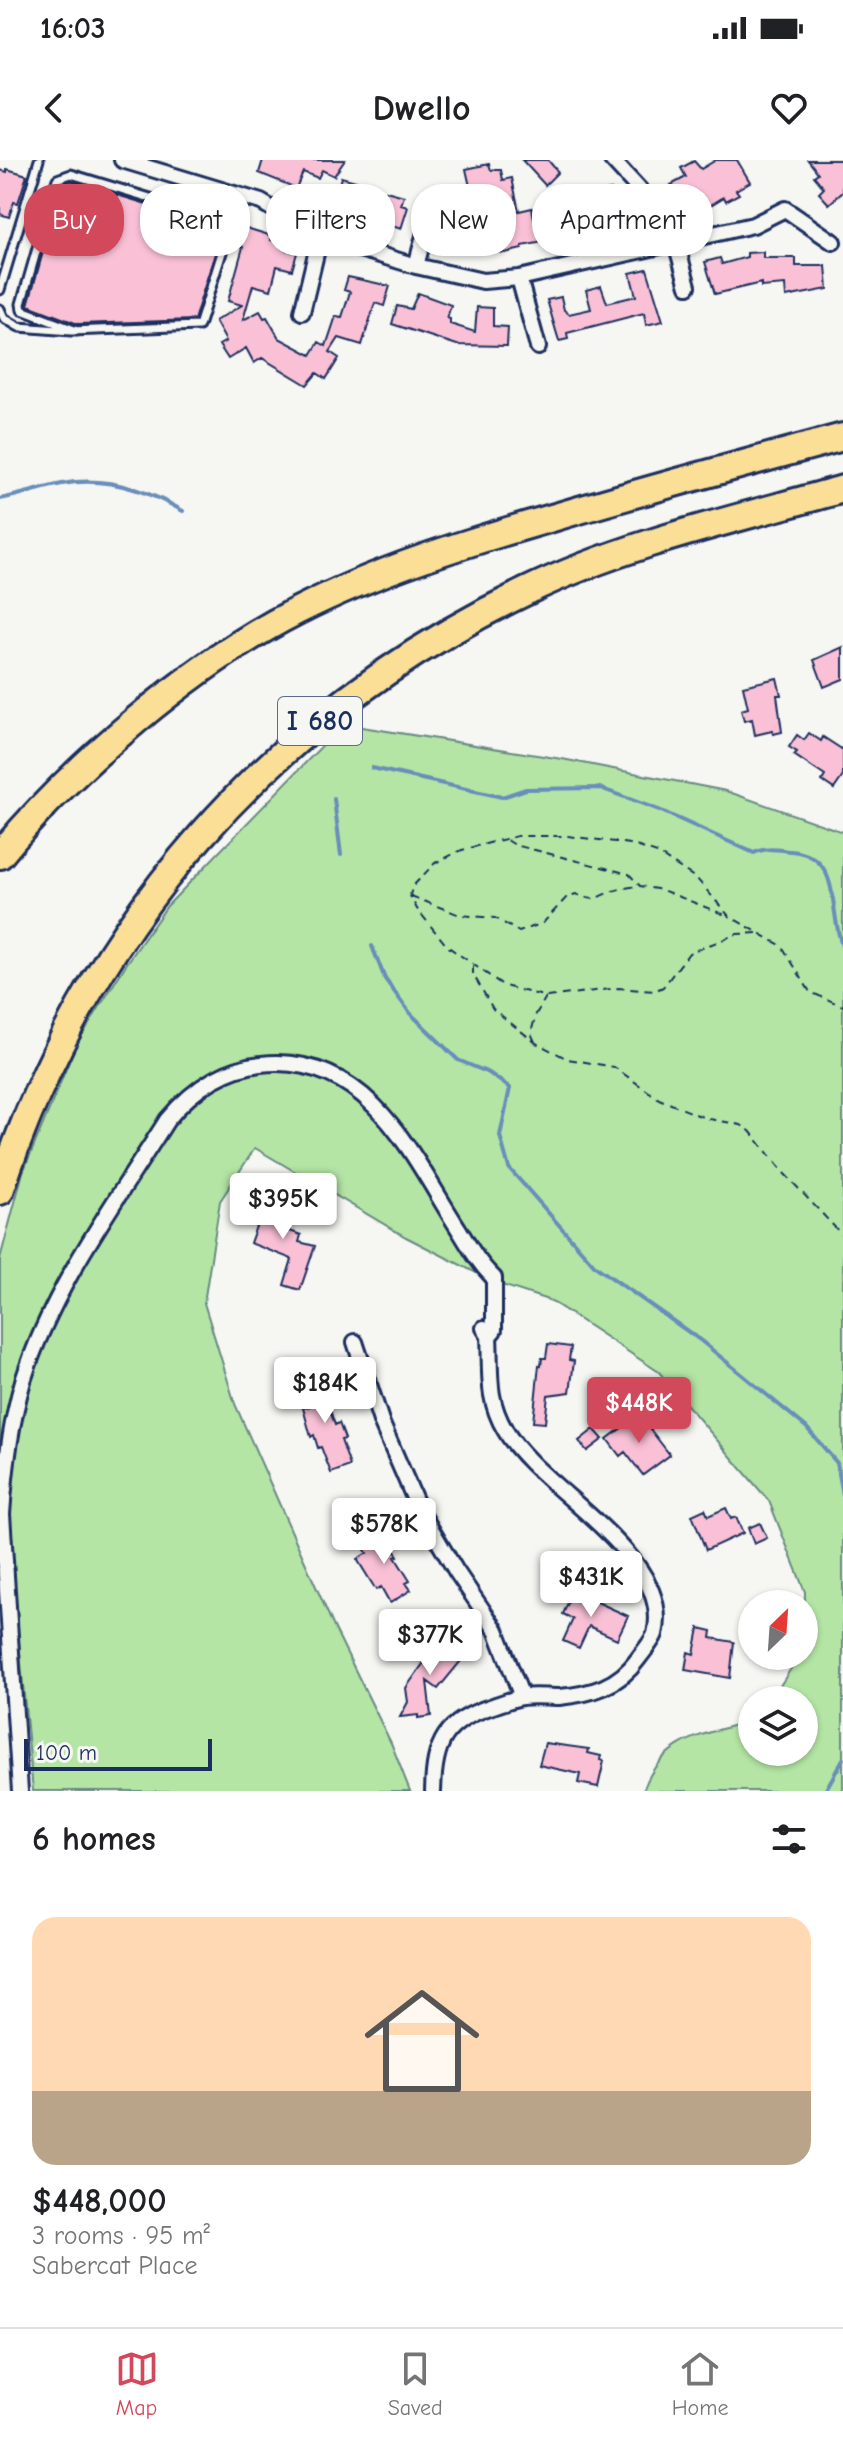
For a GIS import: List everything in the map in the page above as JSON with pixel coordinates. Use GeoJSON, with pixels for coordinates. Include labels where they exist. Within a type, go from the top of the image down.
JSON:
{"type":"FeatureCollection","features":[{"type":"Feature","properties":{"kind":"highway"},"geometry":{"type":"LineString","coordinates":[[647,490],[843,419]]}},
{"type":"Feature","properties":{"kind":"highway"},"geometry":{"type":"LineString","coordinates":[[0,855],[24,826],[82,769],[149,711],[217,659],[296,612],[392,568],[485,537],[843,437]]}},
{"type":"Feature","properties":{"kind":"highway","name":"I 680"},"geometry":{"type":"LineString","coordinates":[[0,1191],[36,1093],[94,980],[127,928],[211,823],[264,769],[326,717],[391,667],[459,626],[529,590],[603,559],[843,489]]}},
{"type":"Feature","properties":{"kind":"street"},"geometry":{"type":"LineString","coordinates":[[122,160],[266,205]]}},
{"type":"Feature","properties":{"kind":"street"},"geometry":{"type":"LineString","coordinates":[[612,160],[634,184]]}},
{"type":"Feature","properties":{"kind":"street"},"geometry":{"type":"LineString","coordinates":[[713,234],[753,225],[785,209],[833,242]]}},
{"type":"Feature","properties":{"kind":"street"},"geometry":{"type":"LineString","coordinates":[[302,312],[315,256]]}},
{"type":"Feature","properties":{"kind":"street"},"geometry":{"type":"LineString","coordinates":[[383,256],[483,281],[519,278],[618,256]]}},
{"type":"Feature","properties":{"kind":"street"},"geometry":{"type":"LineString","coordinates":[[416,266],[419,256]]}},
{"type":"Feature","properties":{"kind":"street"},"geometry":{"type":"LineString","coordinates":[[680,256],[688,286]]}},
{"type":"Feature","properties":{"kind":"street"},"geometry":{"type":"LineString","coordinates":[[519,278],[538,347]]}},
{"type":"Feature","properties":{"kind":"street"},"geometry":{"type":"LineString","coordinates":[[20,1791],[2,1514],[12,1425],[33,1356],[62,1289],[167,1120],[184,1099],[206,1082],[230,1070],[260,1063],[289,1063],[320,1069],[347,1081],[373,1102],[394,1128],[491,1275],[484,1330],[489,1336],[491,1401],[506,1433],[529,1460],[636,1561],[655,1601],[655,1635],[631,1668],[610,1686],[595,1692],[559,1697],[522,1697],[467,1714],[444,1736],[435,1757],[433,1791]]}},
{"type":"Feature","properties":{"kind":"street"},"geometry":{"type":"LineString","coordinates":[[355,1342],[382,1424],[418,1507],[496,1630],[522,1697]]}},
{"type":"Feature","properties":{"kind":"lane"},"geometry":{"type":"LineString","coordinates":[[0,290],[39,160]]}},
{"type":"Feature","properties":{"kind":"lane"},"geometry":{"type":"LineString","coordinates":[[0,309],[4,318],[19,327],[77,331],[199,326],[229,230],[227,223],[71,174],[57,179],[21,304],[22,310],[77,331]]}},
{"type":"Feature","properties":{"kind":"path"},"geometry":{"type":"LineString","coordinates":[[729,916],[697,879],[657,853],[630,844],[568,836],[531,835],[462,850],[435,863],[412,887],[410,896],[447,946],[504,986],[547,997],[618,988],[654,991],[663,987],[689,953],[737,934],[757,933]]}},
{"type":"Feature","properties":{"kind":"path"},"geometry":{"type":"LineString","coordinates":[[506,839],[515,845],[629,874],[640,886]]}},
{"type":"Feature","properties":{"kind":"path"},"geometry":{"type":"LineString","coordinates":[[410,896],[460,915],[495,918],[519,932],[543,923],[567,897],[576,894],[599,899],[610,892],[640,886],[662,890],[729,916],[782,946],[810,992],[843,1006]]}},
{"type":"Feature","properties":{"kind":"path"},"geometry":{"type":"LineString","coordinates":[[473,965],[473,974],[493,1009],[536,1043],[568,1059],[614,1067],[659,1099],[705,1118],[741,1125],[750,1131],[783,1172],[843,1236]]}},
{"type":"Feature","properties":{"kind":"path"},"geometry":{"type":"LineString","coordinates":[[536,1043],[531,1033],[536,1014],[547,997]]}},
{"type":"Feature","properties":{"kind":"green space"},"geometry":{"type":"Polygon","coordinates":[[[343,724],[562,759],[726,791],[843,832],[843,1791],[643,1791],[661,1759],[673,1749],[701,1735],[738,1724],[738,1766],[818,1766],[818,1686],[780,1686],[790,1670],[818,1670],[818,1590],[804,1590],[769,1501],[659,1372],[551,1301],[496,1283],[406,1237],[255,1148],[220,1201],[204,1303],[235,1404],[333,1625],[391,1743],[410,1791],[33,1791],[5,1492],[0,1467],[0,1259],[23,1172],[76,1045],[167,906],[343,724]]]}},
{"type":"Feature","properties":{"kind":"building"},"geometry":{"type":"Polygon","coordinates":[[[263,160],[345,160],[334,176],[322,170],[318,178],[303,172],[298,184],[286,184],[259,173],[263,160]]]}},
{"type":"Feature","properties":{"kind":"building"},"geometry":{"type":"Polygon","coordinates":[[[522,160],[548,160],[558,172],[544,184],[522,160]]]}},
{"type":"Feature","properties":{"kind":"building"},"geometry":{"type":"Polygon","coordinates":[[[716,160],[737,160],[750,182],[736,190],[739,194],[713,204],[713,184],[673,184],[686,177],[681,168],[694,161],[701,169],[716,160]]]}},
{"type":"Feature","properties":{"kind":"building"},"geometry":{"type":"Polygon","coordinates":[[[808,160],[843,160],[843,192],[829,204],[819,193],[824,188],[814,176],[818,173],[808,160]]]}},
{"type":"Feature","properties":{"kind":"building"},"geometry":{"type":"Polygon","coordinates":[[[489,164],[491,170],[501,170],[503,180],[512,178],[513,184],[469,184],[466,169],[489,164]]]}},
{"type":"Feature","properties":{"kind":"building"},"geometry":{"type":"Polygon","coordinates":[[[7,169],[27,175],[18,203],[14,202],[9,217],[0,214],[0,170],[7,172],[7,169]]]}},
{"type":"Feature","properties":{"kind":"building"},"geometry":{"type":"Polygon","coordinates":[[[341,177],[359,182],[358,184],[339,184],[341,177]]]}},
{"type":"Feature","properties":{"kind":"building"},"geometry":{"type":"Polygon","coordinates":[[[395,194],[404,196],[401,205],[408,207],[401,229],[395,227],[395,194]]]}},
{"type":"Feature","properties":{"kind":"building"},"geometry":{"type":"Polygon","coordinates":[[[124,197],[140,202],[140,256],[214,256],[194,320],[78,324],[28,305],[42,256],[124,256],[124,197]]]}},
{"type":"Feature","properties":{"kind":"building"},"geometry":{"type":"Polygon","coordinates":[[[516,197],[519,211],[532,208],[532,244],[522,246],[522,249],[516,250],[516,197]]]}},
{"type":"Feature","properties":{"kind":"building"},"geometry":{"type":"Polygon","coordinates":[[[250,229],[266,234],[266,256],[296,256],[292,270],[277,266],[271,290],[253,285],[243,320],[260,311],[279,338],[311,355],[319,342],[326,346],[336,316],[342,317],[350,292],[344,290],[348,277],[390,286],[384,306],[375,303],[362,345],[339,338],[330,352],[339,358],[326,379],[317,373],[307,385],[262,358],[254,363],[246,348],[228,359],[219,345],[226,341],[215,321],[242,305],[228,301],[240,256],[250,256],[250,229]]]}},
{"type":"Feature","properties":{"kind":"building"},"geometry":{"type":"Polygon","coordinates":[[[763,252],[763,258],[796,258],[796,266],[826,266],[828,289],[786,297],[785,285],[761,287],[761,283],[715,294],[705,262],[720,258],[722,264],[747,257],[747,253],[763,252]]]}},
{"type":"Feature","properties":{"kind":"building"},"geometry":{"type":"Polygon","coordinates":[[[647,269],[663,321],[646,325],[644,313],[567,333],[568,339],[559,341],[547,300],[561,297],[564,310],[569,314],[591,309],[586,290],[601,286],[607,303],[636,296],[630,273],[647,269]]]}},
{"type":"Feature","properties":{"kind":"building"},"geometry":{"type":"Polygon","coordinates":[[[418,293],[451,305],[447,318],[450,324],[475,332],[477,307],[493,308],[493,326],[508,327],[507,346],[457,345],[392,324],[397,306],[411,309],[418,293]]]}},
{"type":"Feature","properties":{"kind":"building"},"geometry":{"type":"Polygon","coordinates":[[[843,647],[843,679],[824,687],[814,660],[843,647]]]}},
{"type":"Feature","properties":{"kind":"building"},"geometry":{"type":"Polygon","coordinates":[[[777,678],[781,695],[777,695],[782,732],[755,735],[752,719],[744,721],[741,710],[748,708],[743,686],[777,678]]]}},
{"type":"Feature","properties":{"kind":"building"},"geometry":{"type":"Polygon","coordinates":[[[809,733],[821,741],[823,737],[843,750],[843,776],[834,789],[822,781],[825,776],[794,755],[797,752],[789,747],[797,735],[804,740],[809,733]]]}},
{"type":"Feature","properties":{"kind":"building"},"geometry":{"type":"Polygon","coordinates":[[[279,1200],[292,1205],[284,1229],[301,1235],[299,1242],[315,1246],[300,1290],[284,1285],[292,1259],[250,1243],[263,1207],[279,1200]]]}},
{"type":"Feature","properties":{"kind":"building"},"geometry":{"type":"Polygon","coordinates":[[[548,1344],[571,1347],[569,1360],[574,1361],[570,1392],[548,1395],[545,1423],[533,1422],[539,1365],[542,1358],[546,1358],[548,1344]]]}},
{"type":"Feature","properties":{"kind":"building"},"geometry":{"type":"Polygon","coordinates":[[[328,1379],[335,1398],[327,1401],[335,1425],[339,1423],[345,1439],[341,1440],[350,1466],[331,1473],[321,1447],[318,1448],[314,1435],[311,1437],[303,1408],[310,1406],[303,1388],[328,1379]]]}},
{"type":"Feature","properties":{"kind":"building"},"geometry":{"type":"Polygon","coordinates":[[[639,1415],[670,1455],[643,1475],[625,1452],[620,1456],[607,1439],[639,1415]]]}},
{"type":"Feature","properties":{"kind":"building"},"geometry":{"type":"Polygon","coordinates":[[[594,1429],[603,1439],[587,1451],[579,1441],[594,1429]]]}},
{"type":"Feature","properties":{"kind":"building"},"geometry":{"type":"Polygon","coordinates":[[[726,1508],[731,1519],[736,1517],[743,1533],[706,1550],[692,1515],[705,1509],[708,1516],[726,1508]]]}},
{"type":"Feature","properties":{"kind":"building"},"geometry":{"type":"Polygon","coordinates":[[[760,1523],[767,1538],[754,1544],[748,1528],[760,1523]]]}},
{"type":"Feature","properties":{"kind":"building"},"geometry":{"type":"Polygon","coordinates":[[[385,1528],[395,1545],[392,1546],[398,1556],[395,1557],[410,1581],[406,1583],[411,1590],[390,1603],[381,1587],[376,1590],[357,1559],[367,1553],[360,1542],[385,1528]]]}},
{"type":"Feature","properties":{"kind":"building"},"geometry":{"type":"Polygon","coordinates":[[[573,1591],[628,1616],[617,1639],[589,1626],[579,1648],[563,1641],[573,1619],[563,1614],[573,1591]]]}},
{"type":"Feature","properties":{"kind":"building"},"geometry":{"type":"Polygon","coordinates":[[[699,1628],[712,1631],[711,1638],[734,1642],[730,1678],[685,1670],[688,1652],[694,1654],[699,1628]]]}},
{"type":"Feature","properties":{"kind":"building"},"geometry":{"type":"Polygon","coordinates":[[[428,1636],[448,1652],[452,1646],[465,1656],[438,1689],[427,1681],[431,1716],[400,1717],[408,1702],[406,1688],[430,1654],[419,1647],[428,1636]]]}},
{"type":"Feature","properties":{"kind":"building"},"geometry":{"type":"Polygon","coordinates":[[[545,1743],[589,1749],[588,1753],[601,1756],[600,1760],[604,1761],[598,1787],[578,1783],[580,1774],[539,1765],[545,1743]]]}},
{"type":"Feature","properties":{"kind":"waterway"},"geometry":{"type":"LineString","coordinates":[[0,499],[62,484],[94,482],[140,491],[183,511]]}},
{"type":"Feature","properties":{"kind":"waterway"},"geometry":{"type":"LineString","coordinates":[[372,768],[502,797],[526,789],[600,788],[659,810],[754,853],[772,849],[808,855],[826,873],[843,949]]}},
{"type":"Feature","properties":{"kind":"waterway"},"geometry":{"type":"LineString","coordinates":[[334,799],[341,855]]}},
{"type":"Feature","properties":{"kind":"waterway"},"geometry":{"type":"LineString","coordinates":[[372,946],[385,979],[410,1013],[458,1060],[489,1073],[510,1088],[500,1136],[509,1168],[595,1266],[700,1340],[806,1427],[837,1463],[843,1495]]}},
{"type":"Feature","properties":{"kind":"waterway"},"geometry":{"type":"LineString","coordinates":[[825,1791],[843,1759]]}}]}
